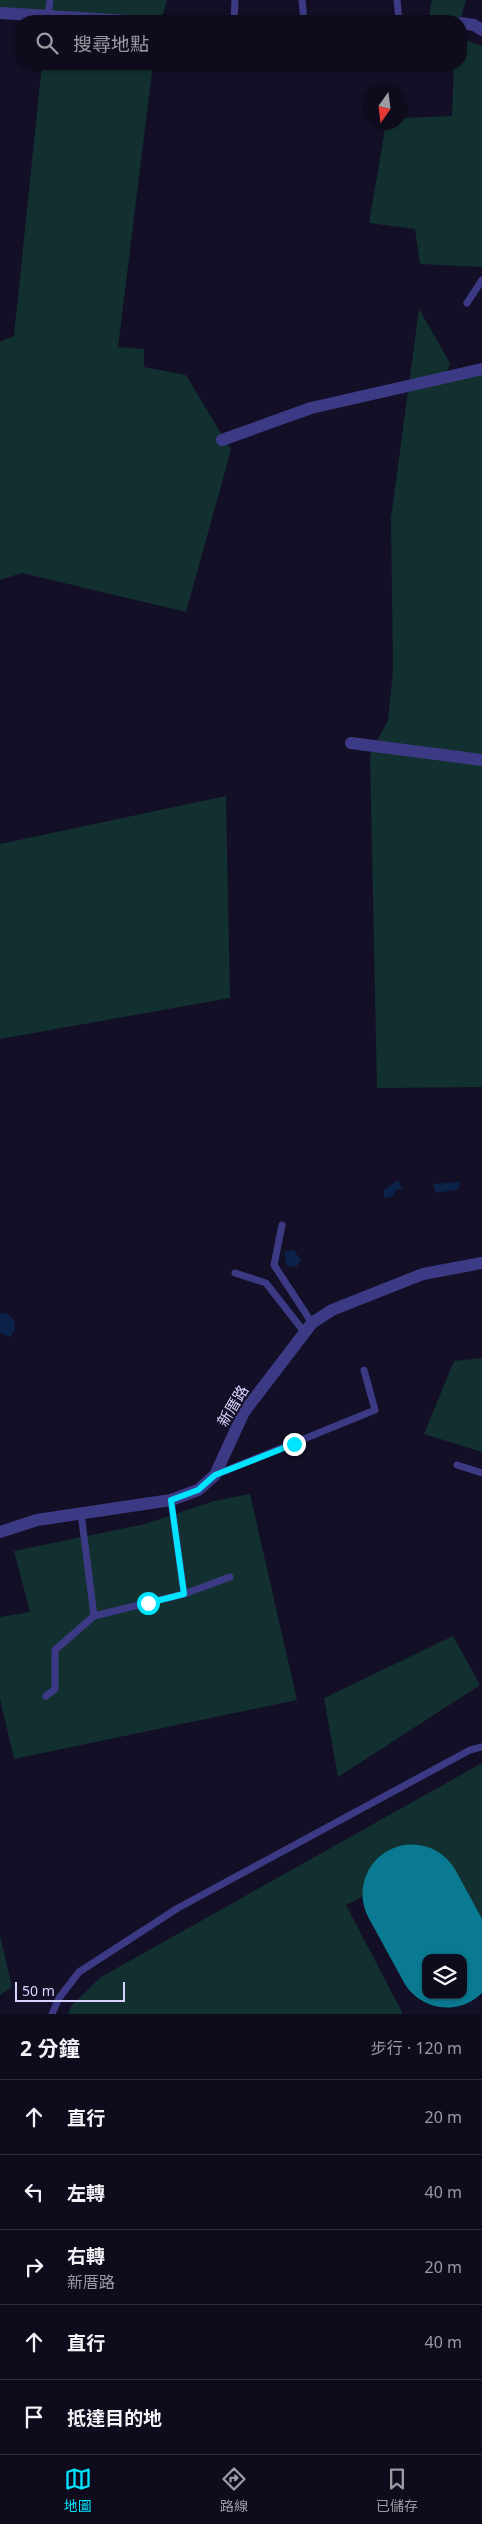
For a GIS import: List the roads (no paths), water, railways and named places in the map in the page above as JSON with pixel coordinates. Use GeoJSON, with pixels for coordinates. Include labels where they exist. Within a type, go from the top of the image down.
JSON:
{"type":"FeatureCollection","features":[{"type":"Feature","properties":{"kind":"street"},"geometry":{"type":"LineString","coordinates":[[0,13],[24,15]]}},
{"type":"Feature","properties":{"kind":"street"},"geometry":{"type":"LineString","coordinates":[[467,24],[474,25],[482,30]]}},
{"type":"Feature","properties":{"kind":"street"},"geometry":{"type":"LineString","coordinates":[[222,440],[311,408],[482,369]]}},
{"type":"Feature","properties":{"kind":"street"},"geometry":{"type":"LineString","coordinates":[[351,743],[482,760]]}},
{"type":"Feature","properties":{"kind":"street","name":"新厝路"},"geometry":{"type":"LineString","coordinates":[[0,1532],[37,1520],[171,1500],[198,1490],[215,1475],[244,1412],[309,1328],[332,1310],[424,1274],[482,1263]]}},
{"type":"Feature","properties":{"kind":"lane"},"geometry":{"type":"LineString","coordinates":[[48,15],[50,0]]}},
{"type":"Feature","properties":{"kind":"lane"},"geometry":{"type":"LineString","coordinates":[[234,15],[235,0]]}},
{"type":"Feature","properties":{"kind":"lane"},"geometry":{"type":"LineString","coordinates":[[302,0],[303,15]]}},
{"type":"Feature","properties":{"kind":"lane"},"geometry":{"type":"LineString","coordinates":[[397,0],[398,15]]}},
{"type":"Feature","properties":{"kind":"lane"},"geometry":{"type":"LineString","coordinates":[[467,303],[482,280]]}},
{"type":"Feature","properties":{"kind":"lane"},"geometry":{"type":"LineString","coordinates":[[282,1225],[274,1265],[309,1328]]}},
{"type":"Feature","properties":{"kind":"lane"},"geometry":{"type":"LineString","coordinates":[[235,1273],[266,1283],[309,1328]]}},
{"type":"Feature","properties":{"kind":"lane"},"geometry":{"type":"LineString","coordinates":[[215,1475],[375,1410],[364,1370]]}},
{"type":"Feature","properties":{"kind":"lane"},"geometry":{"type":"LineString","coordinates":[[456,1466],[482,1473]]}},
{"type":"Feature","properties":{"kind":"lane"},"geometry":{"type":"LineString","coordinates":[[171,1500],[184,1594]]}},
{"type":"Feature","properties":{"kind":"lane"},"geometry":{"type":"LineString","coordinates":[[81,1513],[94,1616]]}},
{"type":"Feature","properties":{"kind":"lane"},"geometry":{"type":"LineString","coordinates":[[46,1696],[55,1689],[55,1650],[94,1616],[184,1594],[230,1577]]}},
{"type":"Feature","properties":{"kind":"lane"},"geometry":{"type":"LineString","coordinates":[[52,2014],[60,1998],[80,1972],[178,1908],[470,1750],[482,1747]]}},
{"type":"Feature","properties":{"kind":"water"},"geometry":{"type":"Polygon","coordinates":[[[398,1180],[403,1189],[396,1190],[393,1196],[384,1198],[384,1190],[398,1180]]]}},
{"type":"Feature","properties":{"kind":"water"},"geometry":{"type":"Polygon","coordinates":[[[459,1182],[459,1189],[436,1193],[433,1184],[459,1182]]]}},
{"type":"Feature","properties":{"kind":"water"},"geometry":{"type":"Polygon","coordinates":[[[294,1250],[301,1261],[296,1267],[287,1266],[284,1252],[294,1250]]]}},
{"type":"Feature","properties":{"kind":"water"},"geometry":{"type":"Polygon","coordinates":[[[0,1313],[6,1313],[14,1320],[15,1331],[10,1337],[0,1333],[0,1313]]]}}]}
